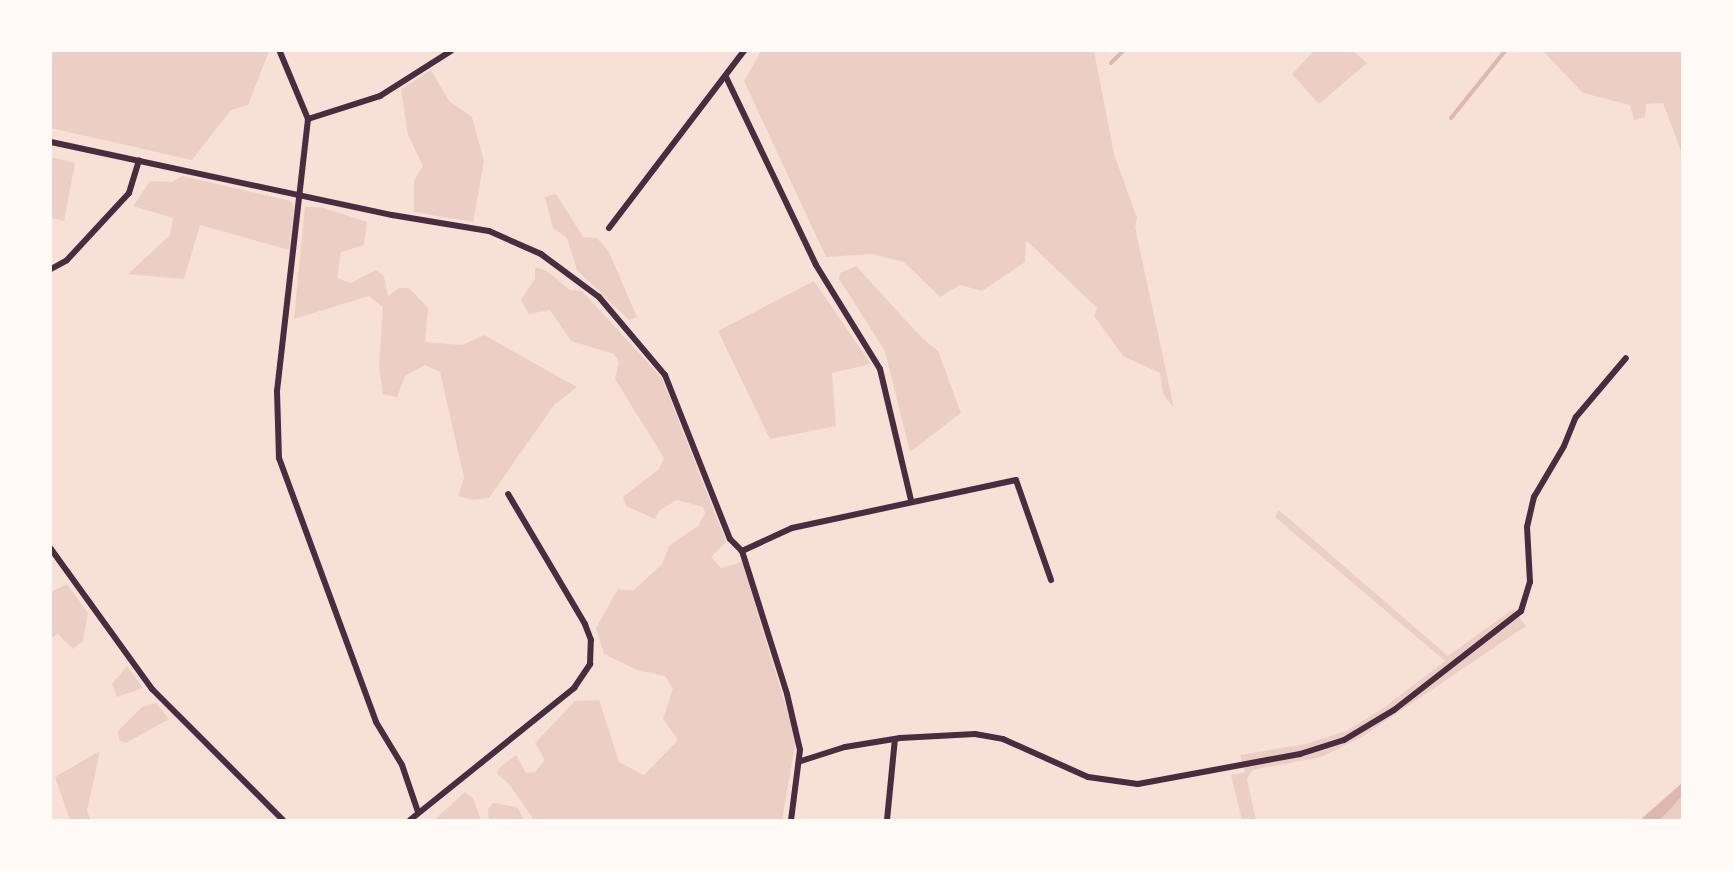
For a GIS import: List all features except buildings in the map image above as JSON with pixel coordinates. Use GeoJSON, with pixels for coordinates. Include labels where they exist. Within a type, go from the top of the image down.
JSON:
{"type":"FeatureCollection","features":[{"type":"Feature","properties":{"kind":"street"},"geometry":{"type":"LineString","coordinates":[[308,119],[380,96],[451,51]]}},
{"type":"Feature","properties":{"kind":"street"},"geometry":{"type":"LineString","coordinates":[[609,228],[744,51]]}},
{"type":"Feature","properties":{"kind":"street"},"geometry":{"type":"LineString","coordinates":[[280,52],[308,119],[277,392],[279,458],[376,722],[402,765],[418,812]]}},
{"type":"Feature","properties":{"kind":"street"},"geometry":{"type":"LineString","coordinates":[[726,77],[816,265],[880,369],[911,500]]}},
{"type":"Feature","properties":{"kind":"street"},"geometry":{"type":"LineString","coordinates":[[51,142],[300,196],[489,231],[512,239],[575,276],[624,324],[669,383],[730,539],[742,551],[787,694],[801,761],[791,820]]}},
{"type":"Feature","properties":{"kind":"street"},"geometry":{"type":"LineString","coordinates":[[51,269],[67,260],[129,193],[139,160]]}},
{"type":"Feature","properties":{"kind":"street"},"geometry":{"type":"LineString","coordinates":[[801,761],[845,747],[940,734],[1003,739],[1088,777],[1138,784],[1300,754],[1344,740],[1404,703],[1521,611],[1530,582],[1527,527],[1534,497],[1564,446],[1576,417],[1626,358]]}},
{"type":"Feature","properties":{"kind":"street"},"geometry":{"type":"LineString","coordinates":[[742,551],[792,528],[911,500],[1016,480],[1052,580]]}},
{"type":"Feature","properties":{"kind":"street"},"geometry":{"type":"LineString","coordinates":[[410,820],[574,688],[590,664],[591,640],[585,624],[508,494]]}},
{"type":"Feature","properties":{"kind":"street"},"geometry":{"type":"LineString","coordinates":[[51,549],[152,689],[283,820]]}},
{"type":"Feature","properties":{"kind":"street"},"geometry":{"type":"LineString","coordinates":[[887,820],[895,739]]}},
{"type":"Feature","properties":{"kind":"shaded area"},"geometry":{"type":"Polygon","coordinates":[[[51,51],[269,51],[248,105],[231,110],[192,160],[51,128],[51,51]]]}},
{"type":"Feature","properties":{"kind":"shaded area"},"geometry":{"type":"Polygon","coordinates":[[[761,51],[1094,51],[1114,154],[1137,218],[1135,227],[1174,408],[1163,394],[1160,373],[1123,356],[1094,316],[1097,308],[1026,240],[1025,262],[982,291],[960,285],[940,297],[904,262],[872,254],[826,257],[744,81],[761,51]]]}},
{"type":"Feature","properties":{"kind":"shaded area"},"geometry":{"type":"Polygon","coordinates":[[[1314,51],[1353,51],[1367,63],[1319,104],[1292,74],[1314,51]]]}},
{"type":"Feature","properties":{"kind":"shaded area"},"geometry":{"type":"Polygon","coordinates":[[[1543,51],[1682,51],[1682,154],[1663,103],[1646,104],[1645,117],[1634,120],[1630,105],[1583,93],[1543,51]]]}},
{"type":"Feature","properties":{"kind":"shaded area"},"geometry":{"type":"Polygon","coordinates":[[[431,70],[449,101],[472,117],[484,161],[473,222],[414,212],[414,181],[423,166],[408,135],[401,89],[431,70]]]}},
{"type":"Feature","properties":{"kind":"shaded area"},"geometry":{"type":"Polygon","coordinates":[[[51,157],[75,163],[64,221],[51,218],[51,157]]]}},
{"type":"Feature","properties":{"kind":"shaded area"},"geometry":{"type":"Polygon","coordinates":[[[182,176],[291,201],[294,207],[289,250],[200,225],[184,279],[128,274],[170,235],[173,218],[133,206],[150,181],[172,182],[182,176]]]}},
{"type":"Feature","properties":{"kind":"shaded area"},"geometry":{"type":"Polygon","coordinates":[[[556,194],[583,237],[597,238],[609,252],[637,317],[629,320],[577,270],[567,238],[553,228],[545,197],[556,194]]]}},
{"type":"Feature","properties":{"kind":"shaded area"},"geometry":{"type":"Polygon","coordinates":[[[305,207],[321,207],[367,222],[364,245],[341,252],[337,278],[351,283],[376,270],[384,276],[388,296],[399,288],[409,288],[428,308],[425,342],[462,345],[484,335],[577,387],[554,405],[489,498],[473,500],[458,496],[464,478],[440,372],[425,365],[405,376],[397,397],[383,394],[379,366],[383,307],[369,296],[294,319],[305,207]]]}},
{"type":"Feature","properties":{"kind":"shaded area"},"geometry":{"type":"Polygon","coordinates":[[[856,266],[922,338],[938,351],[961,413],[910,452],[885,351],[839,279],[840,273],[856,266]]]}},
{"type":"Feature","properties":{"kind":"shaded area"},"geometry":{"type":"Polygon","coordinates":[[[535,267],[547,271],[570,290],[582,291],[662,378],[726,542],[711,557],[721,568],[742,562],[796,740],[782,820],[534,820],[509,784],[497,774],[500,767],[516,755],[526,773],[535,772],[545,760],[535,743],[575,701],[599,700],[619,762],[644,775],[678,740],[663,719],[673,688],[665,676],[637,670],[604,654],[596,628],[618,589],[633,591],[662,564],[669,546],[698,526],[705,513],[703,507],[677,500],[660,510],[655,519],[626,506],[623,497],[659,469],[664,458],[615,379],[619,362],[614,354],[571,341],[550,310],[529,314],[521,300],[535,279],[535,267]]]}},
{"type":"Feature","properties":{"kind":"shaded area"},"geometry":{"type":"Polygon","coordinates":[[[814,281],[871,364],[832,373],[836,426],[770,439],[718,331],[814,281]]]}},
{"type":"Feature","properties":{"kind":"shaded area"},"geometry":{"type":"Polygon","coordinates":[[[1279,510],[1448,656],[1513,609],[1526,626],[1362,737],[1321,757],[1253,770],[1247,779],[1256,820],[1242,820],[1231,775],[1245,772],[1240,755],[1306,744],[1346,731],[1382,709],[1445,661],[1275,517],[1279,510]]]}},
{"type":"Feature","properties":{"kind":"shaded area"},"geometry":{"type":"Polygon","coordinates":[[[67,584],[88,613],[83,641],[73,649],[58,634],[51,638],[51,592],[67,584]]]}},
{"type":"Feature","properties":{"kind":"shaded area"},"geometry":{"type":"Polygon","coordinates":[[[127,666],[143,688],[117,697],[112,684],[127,666]]]}},
{"type":"Feature","properties":{"kind":"shaded area"},"geometry":{"type":"Polygon","coordinates":[[[156,703],[169,719],[126,743],[119,740],[118,731],[142,707],[156,703]]]}},
{"type":"Feature","properties":{"kind":"shaded area"},"geometry":{"type":"Polygon","coordinates":[[[100,751],[87,811],[91,820],[70,820],[55,777],[100,751]]]}},
{"type":"Feature","properties":{"kind":"shaded area"},"geometry":{"type":"Polygon","coordinates":[[[1682,783],[1682,796],[1664,816],[1658,820],[1640,820],[1682,783]]]}},
{"type":"Feature","properties":{"kind":"shaded area"},"geometry":{"type":"Polygon","coordinates":[[[465,792],[473,798],[481,820],[434,820],[465,792]]]}},
{"type":"Feature","properties":{"kind":"shaded area"},"geometry":{"type":"Polygon","coordinates":[[[1682,796],[1682,820],[1658,820],[1664,816],[1682,796]]]}},
{"type":"Feature","properties":{"kind":"shaded area"},"geometry":{"type":"Polygon","coordinates":[[[493,803],[517,807],[524,820],[489,820],[488,809],[493,803]]]}},
{"type":"Feature","properties":{"kind":"waterway"},"geometry":{"type":"LineString","coordinates":[[1111,63],[1123,51]]}},
{"type":"Feature","properties":{"kind":"waterway"},"geometry":{"type":"LineString","coordinates":[[1451,118],[1505,51]]}}]}
